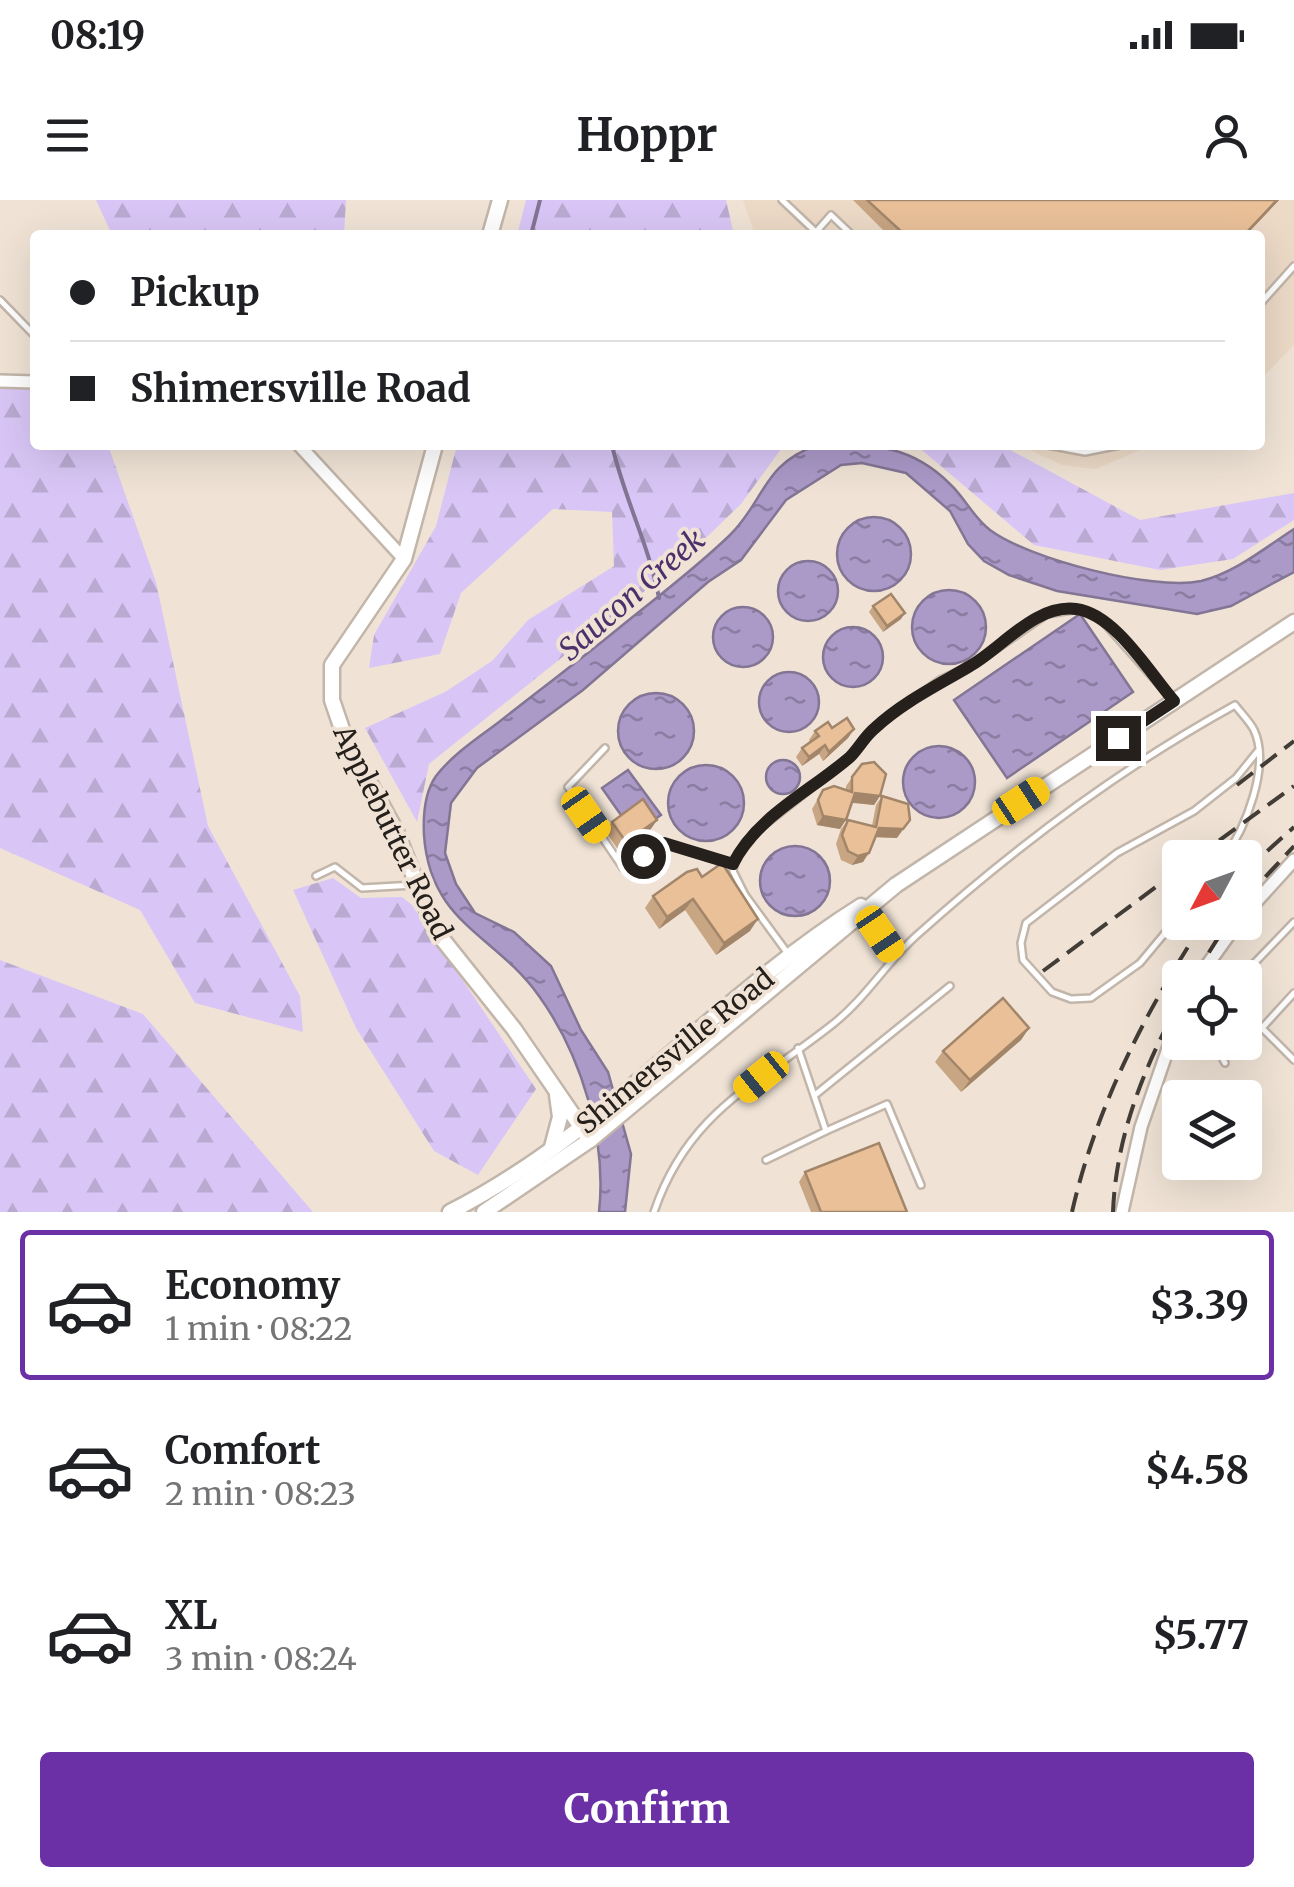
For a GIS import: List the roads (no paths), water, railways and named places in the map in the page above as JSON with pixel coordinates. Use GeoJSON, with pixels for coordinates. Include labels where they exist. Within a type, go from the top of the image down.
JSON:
{"type":"FeatureCollection","features":[{"type":"Feature","properties":{"kind":"street"},"geometry":{"type":"LineString","coordinates":[[491,230],[500,200]]}},
{"type":"Feature","properties":{"kind":"street"},"geometry":{"type":"LineString","coordinates":[[0,382],[30,382]]}},
{"type":"Feature","properties":{"kind":"street"},"geometry":{"type":"LineString","coordinates":[[303,450],[404,559]]}},
{"type":"Feature","properties":{"kind":"street","name":"Applebutter Road"},"geometry":{"type":"LineString","coordinates":[[434,450],[404,559],[332,664],[330,690],[337,719],[396,831],[414,885],[435,930],[556,1090],[581,1134]]}},
{"type":"Feature","properties":{"kind":"street","name":"Shimersville Road"},"geometry":{"type":"LineString","coordinates":[[484,1212],[575,1151],[581,1134],[656,1066],[791,957],[1294,622]]}},
{"type":"Feature","properties":{"kind":"street"},"geometry":{"type":"LineString","coordinates":[[1262,895],[1294,860]]}},
{"type":"Feature","properties":{"kind":"street","name":"Shimersville Road"},"geometry":{"type":"LineString","coordinates":[[450,1212],[581,1134],[658,1082],[896,885]]}},
{"type":"Feature","properties":{"kind":"street"},"geometry":{"type":"LineString","coordinates":[[1122,1212],[1149,1098],[1163,1060]]}},
{"type":"Feature","properties":{"kind":"street"},"geometry":{"type":"LineString","coordinates":[[548,1152],[559,1122],[556,1090]]}},
{"type":"Feature","properties":{"kind":"lane"},"geometry":{"type":"LineString","coordinates":[[782,200],[813,230]]}},
{"type":"Feature","properties":{"kind":"lane"},"geometry":{"type":"LineString","coordinates":[[820,230],[831,216],[846,230]]}},
{"type":"Feature","properties":{"kind":"lane"},"geometry":{"type":"LineString","coordinates":[[1265,299],[1293,270]]}},
{"type":"Feature","properties":{"kind":"lane"},"geometry":{"type":"LineString","coordinates":[[0,300],[30,331]]}},
{"type":"Feature","properties":{"kind":"lane"},"geometry":{"type":"LineString","coordinates":[[733,864],[759,829],[853,754],[875,728],[940,680],[973,665],[1047,614],[1068,609],[1098,616],[1174,701]]}},
{"type":"Feature","properties":{"kind":"lane"},"geometry":{"type":"LineString","coordinates":[[654,1212],[668,1171],[685,1144],[798,1048],[834,1024],[879,980],[894,956],[992,868],[1110,779],[1236,705],[1254,731],[1259,750],[1244,820],[1233,840]]}},
{"type":"Feature","properties":{"kind":"lane"},"geometry":{"type":"LineString","coordinates":[[605,748],[568,787],[623,868],[664,843],[733,864]]}},
{"type":"Feature","properties":{"kind":"lane"},"geometry":{"type":"LineString","coordinates":[[1162,937],[1140,963],[1091,998],[1071,999],[1052,992],[1023,960],[1021,943],[1026,923],[1116,854],[1194,811],[1236,778],[1259,750]]}},
{"type":"Feature","properties":{"kind":"lane"},"geometry":{"type":"LineString","coordinates":[[733,864],[745,895],[791,957]]}},
{"type":"Feature","properties":{"kind":"lane"},"geometry":{"type":"LineString","coordinates":[[316,876],[335,867],[362,888],[414,885]]}},
{"type":"Feature","properties":{"kind":"lane"},"geometry":{"type":"LineString","coordinates":[[864,912],[894,956]]}},
{"type":"Feature","properties":{"kind":"lane"},"geometry":{"type":"LineString","coordinates":[[1257,960],[1294,922]]}},
{"type":"Feature","properties":{"kind":"lane"},"geometry":{"type":"LineString","coordinates":[[815,1095],[950,986]]}},
{"type":"Feature","properties":{"kind":"lane"},"geometry":{"type":"LineString","coordinates":[[1294,993],[1262,1028],[1294,1060]]}},
{"type":"Feature","properties":{"kind":"lane"},"geometry":{"type":"LineString","coordinates":[[798,1048],[826,1130]]}},
{"type":"Feature","properties":{"kind":"lane"},"geometry":{"type":"LineString","coordinates":[[766,1160],[887,1104],[921,1185]]}},
{"type":"Feature","properties":{"kind":"water"},"geometry":{"type":"Polygon","coordinates":[[[891,450],[904,454],[950,484],[990,530],[1033,552],[1092,570],[1153,581],[1201,581],[1238,566],[1294,529],[1294,572],[1231,606],[1197,614],[1057,591],[1009,575],[984,561],[968,544],[950,511],[906,473],[862,463],[841,465],[786,500],[741,560],[708,582],[583,690],[477,768],[451,803],[445,853],[456,884],[475,913],[514,932],[551,966],[581,1030],[608,1072],[631,1154],[625,1212],[599,1212],[595,1128],[568,1045],[522,975],[467,926],[438,889],[424,835],[427,797],[436,776],[458,753],[589,652],[730,535],[775,473],[799,453],[891,450]]]}},
{"type":"Feature","properties":{"kind":"water"},"geometry":{"type":"Polygon","coordinates":[[[874,517],[900,528],[911,554],[900,580],[874,591],[848,580],[837,554],[848,528],[874,517]]]}},
{"type":"Feature","properties":{"kind":"water"},"geometry":{"type":"Polygon","coordinates":[[[808,561],[829,570],[838,591],[829,612],[808,621],[787,612],[778,591],[787,570],[808,561]]]}},
{"type":"Feature","properties":{"kind":"water"},"geometry":{"type":"Polygon","coordinates":[[[949,590],[975,601],[986,627],[975,653],[949,664],[923,653],[912,627],[923,601],[949,590]]]}},
{"type":"Feature","properties":{"kind":"water"},"geometry":{"type":"Polygon","coordinates":[[[743,607],[764,616],[773,637],[764,658],[743,667],[722,658],[713,637],[722,616],[743,607]]]}},
{"type":"Feature","properties":{"kind":"water"},"geometry":{"type":"Polygon","coordinates":[[[1080,614],[1133,692],[1007,778],[954,700],[1080,614]]]}},
{"type":"Feature","properties":{"kind":"water"},"geometry":{"type":"Polygon","coordinates":[[[853,627],[874,636],[883,657],[874,678],[853,687],[832,678],[823,657],[832,636],[853,627]]]}},
{"type":"Feature","properties":{"kind":"water"},"geometry":{"type":"Polygon","coordinates":[[[789,672],[811,680],[819,702],[811,724],[789,732],[767,724],[759,702],[767,680],[789,672]]]}},
{"type":"Feature","properties":{"kind":"water"},"geometry":{"type":"Polygon","coordinates":[[[656,693],[683,704],[694,731],[683,758],[656,769],[629,758],[618,731],[629,704],[656,693]]]}},
{"type":"Feature","properties":{"kind":"water"},"geometry":{"type":"Polygon","coordinates":[[[939,746],[953,748],[965,756],[973,768],[973,796],[965,808],[953,816],[939,818],[925,816],[913,808],[905,796],[903,782],[905,768],[913,756],[925,748],[939,746]]]}},
{"type":"Feature","properties":{"kind":"water"},"geometry":{"type":"Polygon","coordinates":[[[783,760],[795,765],[800,777],[795,789],[783,794],[771,789],[766,777],[771,765],[783,760]]]}},
{"type":"Feature","properties":{"kind":"water"},"geometry":{"type":"Polygon","coordinates":[[[706,765],[733,776],[744,803],[733,830],[706,841],[679,830],[668,803],[679,776],[706,765]]]}},
{"type":"Feature","properties":{"kind":"water"},"geometry":{"type":"Polygon","coordinates":[[[628,770],[661,815],[648,824],[623,818],[602,788],[628,770]]]}},
{"type":"Feature","properties":{"kind":"water"},"geometry":{"type":"Polygon","coordinates":[[[795,846],[809,848],[820,856],[828,867],[828,895],[820,906],[809,914],[795,916],[781,914],[770,906],[762,895],[760,881],[762,867],[770,856],[781,848],[795,846]]]}},
{"type":"Feature","properties":{"kind":"waterway"},"geometry":{"type":"LineString","coordinates":[[532,230],[540,200]]}},
{"type":"Feature","properties":{"kind":"waterway","name":"Saucon Creek"},"geometry":{"type":"LineString","coordinates":[[613,450],[659,598]]}},
{"type":"Feature","properties":{"kind":"railway"},"geometry":{"type":"LineString","coordinates":[[1237,785],[1294,741]]}},
{"type":"Feature","properties":{"kind":"railway"},"geometry":{"type":"LineString","coordinates":[[1220,840],[1294,786]]}},
{"type":"Feature","properties":{"kind":"railway"},"geometry":{"type":"LineString","coordinates":[[1262,856],[1294,827]]}},
{"type":"Feature","properties":{"kind":"railway"},"geometry":{"type":"LineString","coordinates":[[1262,881],[1294,846]]}},
{"type":"Feature","properties":{"kind":"railway"},"geometry":{"type":"LineString","coordinates":[[1043,971],[1162,882]]}},
{"type":"Feature","properties":{"kind":"railway"},"geometry":{"type":"LineString","coordinates":[[1072,1212],[1094,1135],[1125,1061],[1193,940]]}},
{"type":"Feature","properties":{"kind":"railway"},"geometry":{"type":"LineString","coordinates":[[1204,960],[1217,940]]}},
{"type":"Feature","properties":{"kind":"railway"},"geometry":{"type":"LineString","coordinates":[[1113,1212],[1126,1129],[1162,1037]]}}]}
